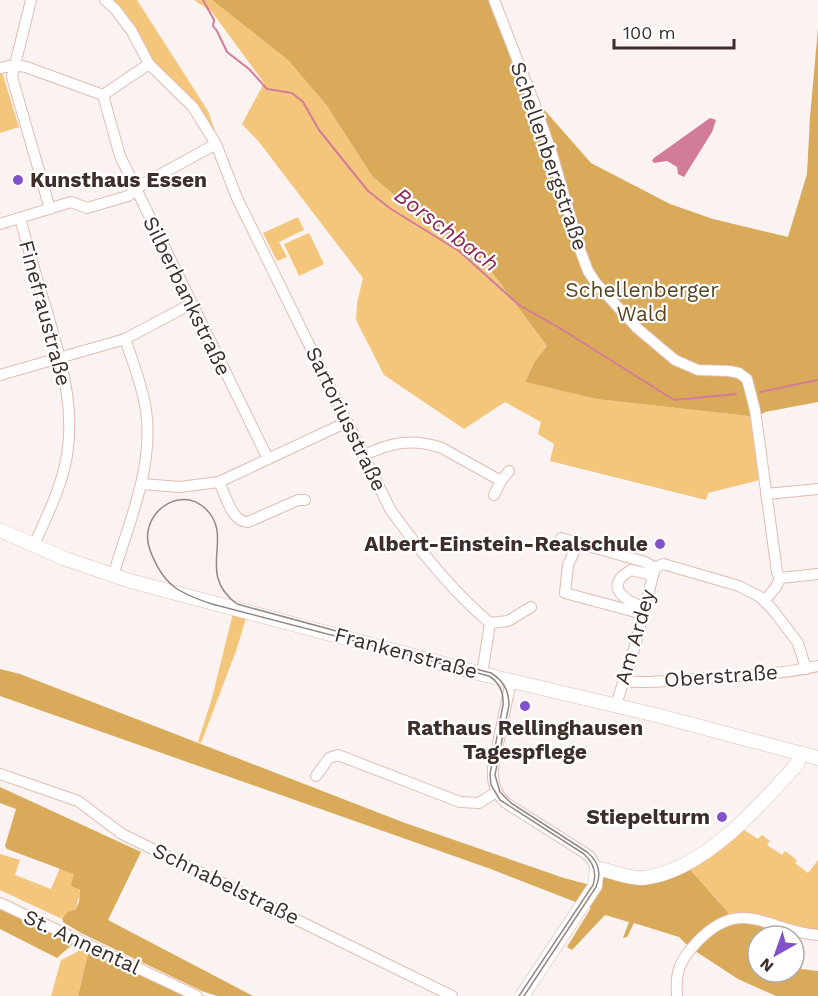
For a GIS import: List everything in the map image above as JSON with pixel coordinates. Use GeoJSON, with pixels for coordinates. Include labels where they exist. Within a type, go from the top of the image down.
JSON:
{"type":"FeatureCollection","features":[{"type":"Feature","properties":{"kind":"main road","name":"Frankenstraße"},"geometry":{"type":"LineString","coordinates":[[0,530],[63,558],[113,576],[482,674],[616,705],[818,758]]}},
{"type":"Feature","properties":{"kind":"main road"},"geometry":{"type":"LineString","coordinates":[[522,996],[595,886],[597,868],[641,878],[673,870],[685,864],[725,839],[740,825],[797,764],[801,753]]}},
{"type":"Feature","properties":{"kind":"street"},"geometry":{"type":"LineString","coordinates":[[31,0],[12,77],[50,209]]}},
{"type":"Feature","properties":{"kind":"street","name":"Sartoriusstraße"},"geometry":{"type":"LineString","coordinates":[[105,0],[131,30],[149,64],[193,107],[216,144],[237,198],[382,496],[405,530],[471,606],[490,622]]}},
{"type":"Feature","properties":{"kind":"street","name":"Schellenbergstraße"},"geometry":{"type":"LineString","coordinates":[[494,0],[533,100],[558,173],[579,247],[588,271],[596,283],[638,328],[675,360],[698,370],[729,371],[739,373],[747,379],[755,410],[777,572],[780,578]]}},
{"type":"Feature","properties":{"kind":"street"},"geometry":{"type":"LineString","coordinates":[[0,68],[15,65],[26,67],[103,95],[149,64]]}},
{"type":"Feature","properties":{"kind":"street","name":"Silberbankstraße"},"geometry":{"type":"LineString","coordinates":[[103,95],[120,156],[268,459]]}},
{"type":"Feature","properties":{"kind":"street"},"geometry":{"type":"LineString","coordinates":[[0,224],[71,202],[87,208],[128,195],[216,144]]}},
{"type":"Feature","properties":{"kind":"street","name":"Finefraustraße"},"geometry":{"type":"LineString","coordinates":[[20,218],[60,357],[68,398],[69,443],[60,483],[34,545]]}},
{"type":"Feature","properties":{"kind":"street"},"geometry":{"type":"LineString","coordinates":[[0,375],[125,339],[191,304]]}},
{"type":"Feature","properties":{"kind":"street"},"geometry":{"type":"LineString","coordinates":[[113,576],[142,484],[147,440],[146,412],[139,379],[125,339]]}},
{"type":"Feature","properties":{"kind":"street"},"geometry":{"type":"LineString","coordinates":[[142,484],[180,487],[219,482],[347,422]]}},
{"type":"Feature","properties":{"kind":"street"},"geometry":{"type":"LineString","coordinates":[[363,456],[390,444],[418,442],[442,448],[501,481]]}},
{"type":"Feature","properties":{"kind":"street"},"geometry":{"type":"LineString","coordinates":[[494,495],[509,471]]}},
{"type":"Feature","properties":{"kind":"street"},"geometry":{"type":"LineString","coordinates":[[219,482],[236,518],[242,522],[248,522],[298,500],[305,500]]}},
{"type":"Feature","properties":{"kind":"street"},"geometry":{"type":"LineString","coordinates":[[766,494],[818,489]]}},
{"type":"Feature","properties":{"kind":"street"},"geometry":{"type":"LineString","coordinates":[[561,538],[645,562],[654,571]]}},
{"type":"Feature","properties":{"kind":"street"},"geometry":{"type":"LineString","coordinates":[[578,543],[568,565],[565,593],[644,610]]}},
{"type":"Feature","properties":{"kind":"street"},"geometry":{"type":"LineString","coordinates":[[644,610],[621,596],[618,588],[620,579],[631,570],[654,571],[663,564],[731,584],[752,592],[764,601],[780,619],[798,643],[806,669]]}},
{"type":"Feature","properties":{"kind":"street","name":"Am Ardey"},"geometry":{"type":"LineString","coordinates":[[616,705],[654,571]]}},
{"type":"Feature","properties":{"kind":"street"},"geometry":{"type":"LineString","coordinates":[[764,601],[776,587],[780,578],[818,574]]}},
{"type":"Feature","properties":{"kind":"street"},"geometry":{"type":"LineString","coordinates":[[482,674],[490,622],[508,621],[531,607]]}},
{"type":"Feature","properties":{"kind":"street","name":"Oberstraße"},"geometry":{"type":"LineString","coordinates":[[624,681],[649,682],[806,669],[818,666]]}},
{"type":"Feature","properties":{"kind":"street"},"geometry":{"type":"LineString","coordinates":[[511,681],[493,768],[496,792],[506,803],[585,853],[597,868]]}},
{"type":"Feature","properties":{"kind":"street"},"geometry":{"type":"LineString","coordinates":[[316,776],[329,758],[338,755],[460,802],[479,802],[496,792]]}},
{"type":"Feature","properties":{"kind":"street","name":"Schnabelstraße"},"geometry":{"type":"LineString","coordinates":[[0,774],[78,801],[122,834],[452,996]]}},
{"type":"Feature","properties":{"kind":"street","name":"St. Annental"},"geometry":{"type":"LineString","coordinates":[[0,903],[198,996]]}},
{"type":"Feature","properties":{"kind":"street"},"geometry":{"type":"LineString","coordinates":[[677,996],[676,978],[679,966],[706,933],[729,919],[756,918],[799,933],[818,935]]}},
{"type":"Feature","properties":{"kind":"shaded area"},"geometry":{"type":"Polygon","coordinates":[[[108,0],[137,0],[208,111],[215,131],[210,133],[154,65],[108,0]]]}},
{"type":"Feature","properties":{"kind":"shaded area"},"geometry":{"type":"Polygon","coordinates":[[[194,0],[212,0],[288,60],[327,106],[372,176],[435,230],[485,263],[547,346],[535,361],[525,382],[596,399],[757,417],[764,479],[708,493],[706,500],[550,461],[554,444],[538,434],[541,422],[505,402],[464,429],[384,375],[356,320],[357,303],[363,278],[259,142],[242,124],[264,83],[212,12],[194,0]]]}},
{"type":"Feature","properties":{"kind":"shaded area"},"geometry":{"type":"Polygon","coordinates":[[[2,72],[19,127],[0,133],[0,73],[2,72]]]}},
{"type":"Feature","properties":{"kind":"shaded area"},"geometry":{"type":"Polygon","coordinates":[[[710,118],[716,120],[712,132],[684,177],[678,174],[677,167],[667,161],[654,163],[652,161],[654,158],[710,118]]]}},
{"type":"Feature","properties":{"kind":"shaded area"},"geometry":{"type":"Polygon","coordinates":[[[298,217],[304,230],[279,242],[287,257],[277,261],[263,233],[298,217]]]}},
{"type":"Feature","properties":{"kind":"shaded area"},"geometry":{"type":"Polygon","coordinates":[[[309,233],[324,264],[299,276],[284,244],[309,233]]]}},
{"type":"Feature","properties":{"kind":"shaded area"},"geometry":{"type":"Polygon","coordinates":[[[234,609],[248,612],[236,651],[201,743],[198,742],[212,698],[234,609]]]}},
{"type":"Feature","properties":{"kind":"shaded area"},"geometry":{"type":"Polygon","coordinates":[[[741,828],[758,839],[762,835],[770,841],[767,845],[782,855],[785,851],[808,873],[818,860],[818,934],[806,932],[806,924],[764,924],[731,918],[686,865],[741,828]]]}},
{"type":"Feature","properties":{"kind":"shaded area"},"geometry":{"type":"Polygon","coordinates":[[[0,854],[20,860],[15,875],[51,889],[60,868],[74,873],[80,893],[75,910],[60,918],[0,890],[0,854]]]}},
{"type":"Feature","properties":{"kind":"shaded area"},"geometry":{"type":"Polygon","coordinates":[[[89,949],[78,996],[51,996],[61,960],[89,949]]]}},
{"type":"Feature","properties":{"kind":"green space","name":"Schellenberger Wald"},"geometry":{"type":"Polygon","coordinates":[[[212,0],[495,0],[540,105],[591,163],[670,204],[713,219],[788,237],[807,174],[818,28],[818,402],[765,412],[757,417],[596,399],[525,382],[535,361],[547,346],[485,263],[435,230],[372,176],[327,106],[288,60],[212,0]]]}},
{"type":"Feature","properties":{"kind":"green space"},"geometry":{"type":"Polygon","coordinates":[[[0,669],[20,674],[405,823],[564,878],[594,886],[596,870],[626,877],[686,865],[731,918],[690,948],[679,937],[634,923],[627,937],[623,938],[629,922],[605,915],[572,950],[567,947],[591,908],[488,868],[0,696],[0,669]]]}},
{"type":"Feature","properties":{"kind":"green space"},"geometry":{"type":"Polygon","coordinates":[[[0,787],[141,852],[108,920],[253,996],[217,996],[202,991],[81,933],[63,922],[62,918],[69,911],[75,910],[79,902],[80,890],[71,886],[74,874],[7,849],[5,846],[16,809],[0,803],[0,787]]]}},
{"type":"Feature","properties":{"kind":"green space"},"geometry":{"type":"Polygon","coordinates":[[[0,907],[75,942],[57,958],[0,929],[0,907]]]}},
{"type":"Feature","properties":{"kind":"green space"},"geometry":{"type":"Polygon","coordinates":[[[731,919],[755,924],[746,924],[746,983],[692,949],[731,919]]]}},
{"type":"Feature","properties":{"kind":"green space"},"geometry":{"type":"Polygon","coordinates":[[[89,949],[190,996],[78,996],[89,949]]]}},
{"type":"Feature","properties":{"kind":"green space"},"geometry":{"type":"Polygon","coordinates":[[[806,970],[818,971],[818,996],[776,996],[749,984],[806,984],[806,970]]]}},
{"type":"Feature","properties":{"kind":"waterway","name":"Borschbach"},"geometry":{"type":"LineString","coordinates":[[203,0],[214,20],[213,26],[227,52],[249,69],[267,89],[292,93],[303,102],[319,130],[368,191],[391,209],[459,251],[519,305],[674,400],[736,394]]}},
{"type":"Feature","properties":{"kind":"waterway"},"geometry":{"type":"LineString","coordinates":[[760,392],[818,380]]}},
{"type":"Feature","properties":{"kind":"tram line"},"geometry":{"type":"LineString","coordinates":[[519,996],[593,885],[595,872],[584,854],[500,800],[491,785],[490,774],[503,705],[499,685],[489,676],[212,604],[190,596],[166,580],[150,550],[149,526],[163,507],[173,501],[184,499],[195,502],[206,509],[214,520],[217,532],[216,568],[219,580],[225,592],[237,604],[491,673],[502,682],[508,695],[509,705],[495,775],[500,792],[511,803],[587,852],[594,859],[599,872],[596,887],[524,996]]}},
{"type":"Feature","properties":{"kind":"place","name":"Kunsthaus Essen"},"geometry":{"type":"Point","coordinates":[18,180]}},
{"type":"Feature","properties":{"kind":"place","name":"Albert-Einstein-Realschule"},"geometry":{"type":"Point","coordinates":[660,544]}},
{"type":"Feature","properties":{"kind":"place","name":"Rathaus Rellinghausen Tagespflege"},"geometry":{"type":"Point","coordinates":[525,706]}},
{"type":"Feature","properties":{"kind":"place","name":"Stiepelturm"},"geometry":{"type":"Point","coordinates":[722,817]}}]}
